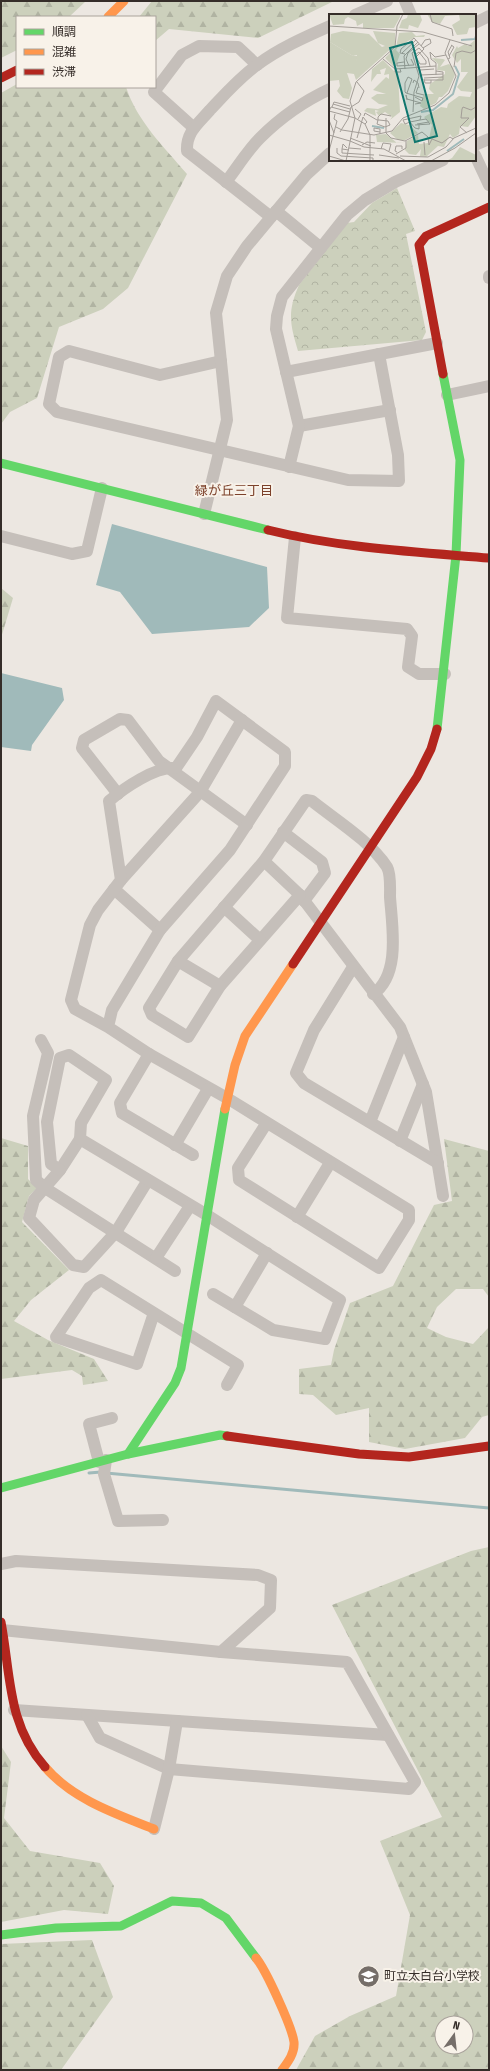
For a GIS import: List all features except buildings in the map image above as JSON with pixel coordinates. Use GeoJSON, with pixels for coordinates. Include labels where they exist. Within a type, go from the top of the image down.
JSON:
{"type":"FeatureCollection","features":[{"type":"Feature","properties":{"kind":"street"},"geometry":{"type":"LineString","coordinates":[[109,16],[124,1]]}},
{"type":"Feature","properties":{"kind":"street"},"geometry":{"type":"LineString","coordinates":[[357,14],[387,1]]}},
{"type":"Feature","properties":{"kind":"street"},"geometry":{"type":"LineString","coordinates":[[405,1],[411,14]]}},
{"type":"Feature","properties":{"kind":"street"},"geometry":{"type":"LineString","coordinates":[[476,22],[489,16]]}},
{"type":"Feature","properties":{"kind":"street"},"geometry":{"type":"LineString","coordinates":[[320,248],[226,182],[187,151],[187,140],[194,128],[230,89],[257,65],[305,37],[329,26]]}},
{"type":"Feature","properties":{"kind":"street"},"geometry":{"type":"LineString","coordinates":[[194,128],[154,92],[182,56],[199,46],[238,47],[257,65]]}},
{"type":"Feature","properties":{"kind":"street"},"geometry":{"type":"LineString","coordinates":[[1,78],[16,70]]}},
{"type":"Feature","properties":{"kind":"street"},"geometry":{"type":"LineString","coordinates":[[476,84],[489,77]]}},
{"type":"Feature","properties":{"kind":"street"},"geometry":{"type":"LineString","coordinates":[[226,182],[259,139],[285,116],[317,95],[329,89]]}},
{"type":"Feature","properties":{"kind":"street"},"geometry":{"type":"LineString","coordinates":[[476,145],[489,139]]}},
{"type":"Feature","properties":{"kind":"street"},"geometry":{"type":"LineString","coordinates":[[204,514],[227,420],[216,313],[227,276],[247,246],[273,214],[307,174],[329,153]]}},
{"type":"Feature","properties":{"kind":"street"},"geometry":{"type":"LineString","coordinates":[[476,158],[489,185]]}},
{"type":"Feature","properties":{"kind":"street"},"geometry":{"type":"LineString","coordinates":[[289,467],[300,426],[276,328],[277,316],[282,296],[347,215],[364,200],[395,182],[441,161]]}},
{"type":"Feature","properties":{"kind":"street"},"geometry":{"type":"LineString","coordinates":[[128,1454],[175,1383],[181,1368],[227,1098],[235,1065],[245,1036],[417,777],[431,749],[438,725],[445,674],[456,555],[460,460],[419,245],[426,236],[489,207]]}},
{"type":"Feature","properties":{"kind":"street"},"geometry":{"type":"LineString","coordinates":[[286,372],[437,343]]}},
{"type":"Feature","properties":{"kind":"street"},"geometry":{"type":"LineString","coordinates":[[221,361],[160,375],[70,352],[59,357],[49,404],[56,412],[348,480],[399,481],[398,455],[379,354]]}},
{"type":"Feature","properties":{"kind":"street"},"geometry":{"type":"LineString","coordinates":[[447,395],[489,386]]}},
{"type":"Feature","properties":{"kind":"street"},"geometry":{"type":"LineString","coordinates":[[300,426],[390,410]]}},
{"type":"Feature","properties":{"kind":"street"},"geometry":{"type":"LineString","coordinates":[[1,463],[295,537],[489,558]]}},
{"type":"Feature","properties":{"kind":"street"},"geometry":{"type":"LineString","coordinates":[[1,536],[72,554],[87,551],[102,488]]}},
{"type":"Feature","properties":{"kind":"street"},"geometry":{"type":"LineString","coordinates":[[295,537],[287,618],[407,629],[412,636],[408,667],[419,674],[445,674]]}},
{"type":"Feature","properties":{"kind":"street"},"geometry":{"type":"LineString","coordinates":[[108,1027],[112,1010],[160,930],[230,850],[285,766],[285,752],[216,701],[197,737],[176,768],[169,767],[155,772],[118,794],[109,802],[117,885],[160,930]]}},
{"type":"Feature","properties":{"kind":"street"},"geometry":{"type":"LineString","coordinates":[[118,794],[82,748],[84,740],[120,719],[128,720],[159,761],[247,825]]}},
{"type":"Feature","properties":{"kind":"street"},"geometry":{"type":"LineString","coordinates":[[242,720],[200,792],[117,885],[98,910],[90,925],[71,1000],[75,1009],[108,1027],[149,1054],[208,1089],[227,1098],[266,1124],[409,1210],[409,1220],[379,1268],[238,1180],[238,1168],[266,1124]]}},
{"type":"Feature","properties":{"kind":"street"},"geometry":{"type":"LineString","coordinates":[[283,832],[322,862],[325,873],[260,940],[220,986],[188,1037],[152,1015],[150,1008],[178,961],[264,861],[283,832],[306,800],[312,801],[370,847],[388,868],[394,950],[388,975],[381,989],[373,994]]}},
{"type":"Feature","properties":{"kind":"street"},"geometry":{"type":"LineString","coordinates":[[264,861],[302,898],[373,994],[400,1027],[423,1084],[443,1196]]}},
{"type":"Feature","properties":{"kind":"street"},"geometry":{"type":"LineString","coordinates":[[224,907],[260,940]]}},
{"type":"Feature","properties":{"kind":"street"},"geometry":{"type":"LineString","coordinates":[[178,961],[220,986]]}},
{"type":"Feature","properties":{"kind":"street"},"geometry":{"type":"LineString","coordinates":[[353,967],[314,1030],[296,1073],[304,1083],[438,1163]]}},
{"type":"Feature","properties":{"kind":"street"},"geometry":{"type":"LineString","coordinates":[[370,1122],[404,1037]]}},
{"type":"Feature","properties":{"kind":"street"},"geometry":{"type":"LineString","coordinates":[[41,1040],[48,1053],[34,1116],[36,1180],[45,1188],[175,1271]]}},
{"type":"Feature","properties":{"kind":"street"},"geometry":{"type":"LineString","coordinates":[[149,1054],[120,1103],[122,1113],[192,1156]]}},
{"type":"Feature","properties":{"kind":"street"},"geometry":{"type":"LineString","coordinates":[[60,1170],[51,1164],[47,1122],[60,1058],[69,1055],[106,1080],[81,1123],[80,1139],[60,1170],[34,1200],[29,1218],[73,1265],[84,1267],[116,1232],[148,1180]]}},
{"type":"Feature","properties":{"kind":"street"},"geometry":{"type":"LineString","coordinates":[[400,1141],[423,1084]]}},
{"type":"Feature","properties":{"kind":"street"},"geometry":{"type":"LineString","coordinates":[[175,1145],[208,1089]]}},
{"type":"Feature","properties":{"kind":"street"},"geometry":{"type":"LineString","coordinates":[[80,1139],[207,1215],[340,1300],[325,1339],[273,1330],[213,1294]]}},
{"type":"Feature","properties":{"kind":"street"},"geometry":{"type":"LineString","coordinates":[[297,1217],[330,1162]]}},
{"type":"Feature","properties":{"kind":"street"},"geometry":{"type":"LineString","coordinates":[[156,1258],[190,1206]]}},
{"type":"Feature","properties":{"kind":"street"},"geometry":{"type":"LineString","coordinates":[[235,1307],[266,1253]]}},
{"type":"Feature","properties":{"kind":"street"},"geometry":{"type":"LineString","coordinates":[[154,1313],[137,1364],[56,1337],[89,1288],[101,1280],[238,1365],[226,1384]]}},
{"type":"Feature","properties":{"kind":"street"},"geometry":{"type":"LineString","coordinates":[[112,1418],[89,1424],[104,1466],[118,1521],[163,1520]]}},
{"type":"Feature","properties":{"kind":"street"},"geometry":{"type":"LineString","coordinates":[[1,1488],[104,1466],[128,1454],[220,1435],[359,1454],[409,1457],[489,1446]]}},
{"type":"Feature","properties":{"kind":"street"},"geometry":{"type":"LineString","coordinates":[[1,1564],[16,1561],[258,1575],[271,1580],[270,1608],[221,1652]]}},
{"type":"Feature","properties":{"kind":"street"},"geometry":{"type":"LineString","coordinates":[[87,1715],[100,1738],[169,1769],[409,1789],[415,1782],[347,1662],[221,1652],[1,1625],[14,1710],[22,1733],[38,1762],[64,1787],[97,1806],[154,1829],[169,1769],[177,1720]]}},
{"type":"Feature","properties":{"kind":"street"},"geometry":{"type":"LineString","coordinates":[[14,1710],[388,1735]]}},
{"type":"Feature","properties":{"kind":"street"},"geometry":{"type":"LineString","coordinates":[[1,1935],[56,1928],[121,1926],[172,1902],[201,1903],[226,1918],[258,1960],[271,1986],[286,2018],[294,2043],[291,2057],[282,2070]]}},
{"type":"Feature","properties":{"kind":"green space"},"geometry":{"type":"Polygon","coordinates":[[[1,1],[86,1],[70,16],[16,16],[16,50],[1,58],[1,1]]]}},
{"type":"Feature","properties":{"kind":"green space"},"geometry":{"type":"Polygon","coordinates":[[[152,1],[334,1],[258,38],[169,29],[156,40],[156,16],[140,16],[152,1]]]}},
{"type":"Feature","properties":{"kind":"green space"},"geometry":{"type":"Polygon","coordinates":[[[16,85],[16,88],[126,88],[144,122],[160,144],[187,174],[128,288],[103,309],[59,327],[37,398],[10,412],[1,424],[1,93],[16,85]]]}},
{"type":"Feature","properties":{"kind":"green space"},"geometry":{"type":"Polygon","coordinates":[[[397,188],[415,231],[406,234],[426,332],[422,340],[298,351],[293,333],[291,311],[299,285],[347,223],[354,222],[372,203],[397,188]]]}},
{"type":"Feature","properties":{"kind":"green space"},"geometry":{"type":"Polygon","coordinates":[[[1,588],[13,598],[1,638],[1,588]]]}},
{"type":"Feature","properties":{"kind":"green space"},"geometry":{"type":"Polygon","coordinates":[[[1,1138],[28,1146],[28,1179],[37,1188],[29,1196],[22,1222],[69,1270],[31,1300],[14,1321],[48,1340],[94,1359],[108,1381],[83,1385],[82,1376],[72,1370],[1,1379],[1,1138]]]}},
{"type":"Feature","properties":{"kind":"green space"},"geometry":{"type":"Polygon","coordinates":[[[444,1139],[489,1151],[489,1297],[483,1289],[456,1289],[437,1307],[427,1328],[446,1337],[473,1344],[489,1327],[489,1415],[482,1417],[465,1438],[405,1449],[369,1442],[369,1408],[336,1415],[313,1395],[299,1394],[299,1369],[331,1365],[334,1350],[350,1303],[393,1286],[434,1205],[452,1201],[444,1139]]]}},
{"type":"Feature","properties":{"kind":"green space"},"geometry":{"type":"Polygon","coordinates":[[[489,1547],[489,2070],[296,2070],[315,2036],[350,2016],[396,1996],[410,1915],[380,1841],[442,1817],[332,1605],[471,1551],[489,1547]]]}},
{"type":"Feature","properties":{"kind":"green space"},"geometry":{"type":"Polygon","coordinates":[[[1,1746],[11,1762],[4,1818],[30,1851],[100,1863],[114,1886],[108,1914],[64,1910],[1,1922],[1,1746]]]}},
{"type":"Feature","properties":{"kind":"green space"},"geometry":{"type":"Polygon","coordinates":[[[92,1940],[113,1997],[61,2070],[1,2070],[1,1944],[92,1940]]]}},
{"type":"Feature","properties":{"kind":"water"},"geometry":{"type":"Polygon","coordinates":[[[112,524],[267,567],[269,608],[249,627],[152,634],[120,592],[96,585],[112,524]]]}},
{"type":"Feature","properties":{"kind":"water"},"geometry":{"type":"Polygon","coordinates":[[[1,673],[62,688],[64,700],[32,745],[31,751],[1,747],[1,673]]]}},
{"type":"Feature","properties":{"kind":"waterway"},"geometry":{"type":"LineString","coordinates":[[89,1473],[101,1472]]}},
{"type":"Feature","properties":{"kind":"waterway"},"geometry":{"type":"LineString","coordinates":[[106,1473],[489,1508]]}},
{"type":"Feature","properties":{"kind":"traffic: fast"},"geometry":{"type":"LineString","coordinates":[[437,729],[456,555],[460,460],[443,374]]}},
{"type":"Feature","properties":{"kind":"traffic: fast"},"geometry":{"type":"LineString","coordinates":[[1,463],[268,530]]}},
{"type":"Feature","properties":{"kind":"traffic: fast"},"geometry":{"type":"LineString","coordinates":[[128,1454],[175,1383],[181,1368],[225,1109]]}},
{"type":"Feature","properties":{"kind":"traffic: fast"},"geometry":{"type":"LineString","coordinates":[[1,1488],[128,1454],[220,1435],[227,1436]]}},
{"type":"Feature","properties":{"kind":"traffic: fast"},"geometry":{"type":"LineString","coordinates":[[1,1935],[56,1928],[121,1926],[172,1901],[201,1903],[226,1918],[256,1958]]}},
{"type":"Feature","properties":{"kind":"traffic: slow"},"geometry":{"type":"LineString","coordinates":[[109,16],[124,1]]}},
{"type":"Feature","properties":{"kind":"traffic: slow"},"geometry":{"type":"LineString","coordinates":[[225,1109],[235,1065],[245,1036],[293,964]]}},
{"type":"Feature","properties":{"kind":"traffic: slow"},"geometry":{"type":"LineString","coordinates":[[45,1767],[56,1778],[81,1797],[154,1829]]}},
{"type":"Feature","properties":{"kind":"traffic: slow"},"geometry":{"type":"LineString","coordinates":[[256,1958],[266,1974],[278,1999],[289,2024],[294,2042],[292,2054],[282,2070]]}},
{"type":"Feature","properties":{"kind":"traffic: jam"},"geometry":{"type":"LineString","coordinates":[[1,78],[16,70]]}},
{"type":"Feature","properties":{"kind":"traffic: jam"},"geometry":{"type":"LineString","coordinates":[[443,374],[419,245],[426,236],[489,207]]}},
{"type":"Feature","properties":{"kind":"traffic: jam"},"geometry":{"type":"LineString","coordinates":[[268,530],[350,545],[489,558]]}},
{"type":"Feature","properties":{"kind":"traffic: jam"},"geometry":{"type":"LineString","coordinates":[[293,964],[417,777],[431,749],[437,729]]}},
{"type":"Feature","properties":{"kind":"traffic: jam"},"geometry":{"type":"LineString","coordinates":[[227,1436],[359,1454],[409,1457],[489,1446]]}},
{"type":"Feature","properties":{"kind":"traffic: jam"},"geometry":{"type":"LineString","coordinates":[[1,1622],[12,1698],[17,1716],[33,1751],[45,1767]]}},
{"type":"Feature","properties":{"kind":"place","name":"町立太白台小学校"},"geometry":{"type":"Point","coordinates":[368,1976]}},
{"type":"Feature","properties":{"kind":"district","name":"緑が丘三丁目"},"geometry":{"type":"Point","coordinates":[234,490]}}]}
